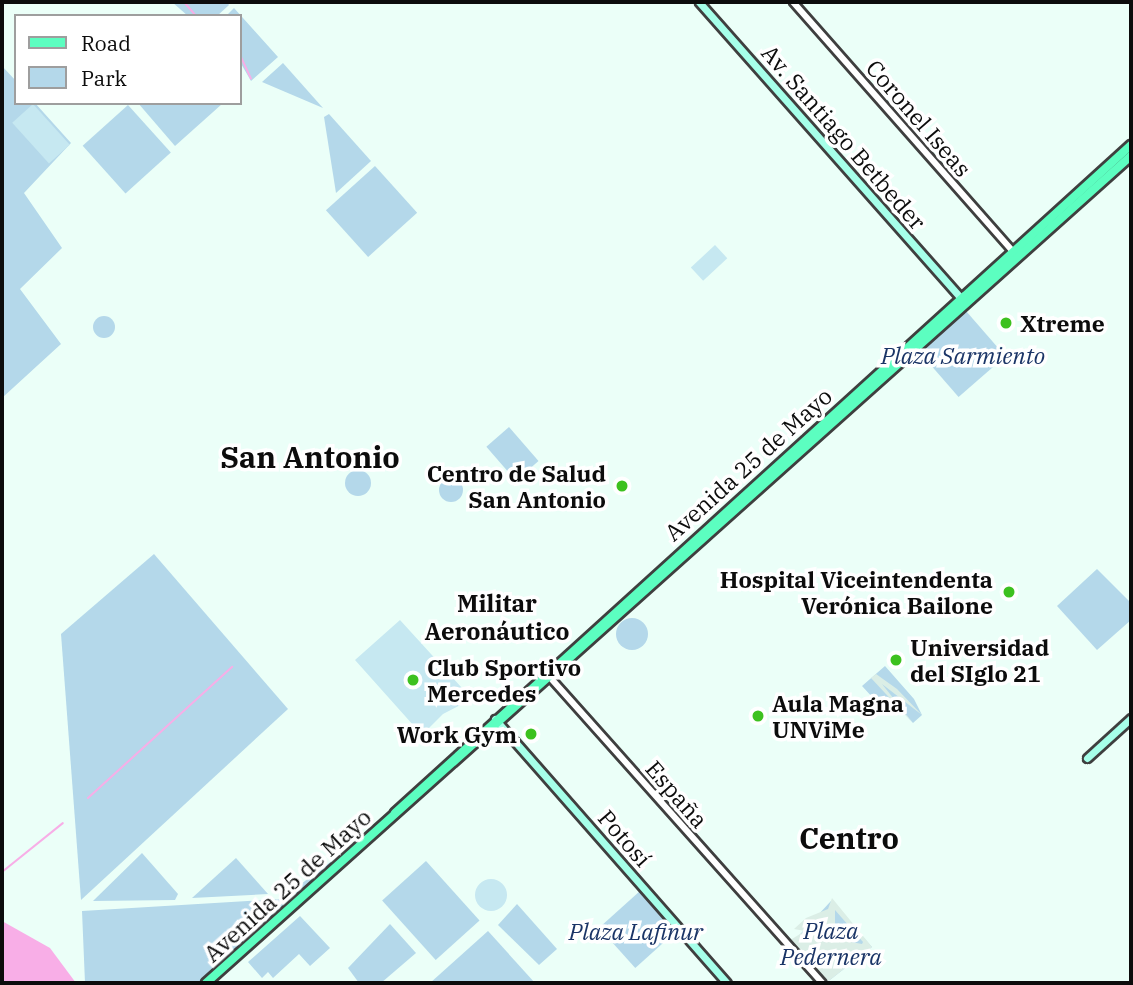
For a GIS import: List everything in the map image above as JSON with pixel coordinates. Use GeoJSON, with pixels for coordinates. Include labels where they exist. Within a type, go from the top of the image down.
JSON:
{"type":"FeatureCollection","features":[{"type":"Feature","properties":{"kind":"main road","name":"Av. Santiago Betbeder"},"geometry":{"type":"LineString","coordinates":[[699,2],[964,301]]}},
{"type":"Feature","properties":{"kind":"main road","name":"Avenida 25 de Mayo"},"geometry":{"type":"LineString","coordinates":[[206,983],[1016,254],[1131,145]]}},
{"type":"Feature","properties":{"kind":"main road","name":"Avenida 25 de Mayo"},"geometry":{"type":"LineString","coordinates":[[1016,254],[1131,156]]}},
{"type":"Feature","properties":{"kind":"main road"},"geometry":{"type":"LineString","coordinates":[[1087,758],[1131,718]]}},
{"type":"Feature","properties":{"kind":"main road","name":"Potosí"},"geometry":{"type":"LineString","coordinates":[[497,722],[727,983]]}},
{"type":"Feature","properties":{"kind":"street","name":"Coronel Iseas"},"geometry":{"type":"LineString","coordinates":[[793,2],[1016,254]]}},
{"type":"Feature","properties":{"kind":"street","name":"España"},"geometry":{"type":"LineString","coordinates":[[549,675],[822,983]]}},
{"type":"Feature","properties":{"kind":"green space"},"geometry":{"type":"Polygon","coordinates":[[[172,2],[227,2],[229,5],[219,14],[186,14],[172,2]]]}},
{"type":"Feature","properties":{"kind":"green space"},"geometry":{"type":"Polygon","coordinates":[[[234,8],[239,14],[228,14],[234,8]]]}},
{"type":"Feature","properties":{"kind":"green space"},"geometry":{"type":"Polygon","coordinates":[[[242,17],[278,57],[251,81],[242,65],[242,17]]]}},
{"type":"Feature","properties":{"kind":"green space"},"geometry":{"type":"Polygon","coordinates":[[[283,63],[323,108],[262,82],[283,63]]]}},
{"type":"Feature","properties":{"kind":"green space"},"geometry":{"type":"Polygon","coordinates":[[[2,66],[14,79],[14,105],[37,105],[71,143],[24,193],[62,248],[20,289],[61,344],[2,398],[2,66]]]}},
{"type":"Feature","properties":{"kind":"green space"},"geometry":{"type":"Polygon","coordinates":[[[128,105],[171,153],[125,193],[83,146],[128,105]]]}},
{"type":"Feature","properties":{"kind":"green space"},"geometry":{"type":"Polygon","coordinates":[[[140,105],[221,105],[175,146],[140,105]]]}},
{"type":"Feature","properties":{"kind":"green space"},"geometry":{"type":"Polygon","coordinates":[[[329,114],[371,161],[336,193],[324,117],[329,114]]]}},
{"type":"Feature","properties":{"kind":"green space"},"geometry":{"type":"Polygon","coordinates":[[[375,166],[417,213],[368,257],[326,210],[375,166]]]}},
{"type":"Feature","properties":{"kind":"green space","name":"Plaza Sarmiento"},"geometry":{"type":"Polygon","coordinates":[[[966,311],[1005,356],[959,397],[919,352],[966,311]]]}},
{"type":"Feature","properties":{"kind":"green space"},"geometry":{"type":"Polygon","coordinates":[[[104,316],[114,323],[115,327],[108,337],[104,338],[94,331],[93,327],[100,317],[104,316]]]}},
{"type":"Feature","properties":{"kind":"green space"},"geometry":{"type":"Polygon","coordinates":[[[509,427],[539,461],[516,481],[486,447],[509,427]]]}},
{"type":"Feature","properties":{"kind":"green space"},"geometry":{"type":"Polygon","coordinates":[[[358,470],[367,474],[371,483],[367,492],[358,496],[349,492],[345,483],[349,474],[358,470]]]}},
{"type":"Feature","properties":{"kind":"green space"},"geometry":{"type":"Polygon","coordinates":[[[451,478],[460,481],[463,490],[460,499],[451,502],[442,499],[439,490],[442,481],[451,478]]]}},
{"type":"Feature","properties":{"kind":"green space"},"geometry":{"type":"Polygon","coordinates":[[[154,554],[288,709],[81,900],[61,634],[154,554]]]}},
{"type":"Feature","properties":{"kind":"green space"},"geometry":{"type":"Polygon","coordinates":[[[1097,569],[1131,603],[1131,620],[1097,650],[1057,606],[1097,569]]]}},
{"type":"Feature","properties":{"kind":"green space"},"geometry":{"type":"Polygon","coordinates":[[[632,618],[644,622],[648,634],[644,646],[632,650],[620,646],[616,634],[620,622],[632,618]]]}},
{"type":"Feature","properties":{"kind":"green space"},"geometry":{"type":"Polygon","coordinates":[[[885,666],[914,699],[922,715],[913,723],[895,704],[886,712],[862,686],[885,666]]]}},
{"type":"Feature","properties":{"kind":"green space"},"geometry":{"type":"Polygon","coordinates":[[[365,836],[201,983],[85,983],[82,911],[281,899],[365,836]]]}},
{"type":"Feature","properties":{"kind":"green space"},"geometry":{"type":"Polygon","coordinates":[[[142,853],[178,894],[175,900],[93,901],[142,853]]]}},
{"type":"Feature","properties":{"kind":"green space"},"geometry":{"type":"Polygon","coordinates":[[[236,858],[268,894],[192,898],[236,858]]]}},
{"type":"Feature","properties":{"kind":"green space"},"geometry":{"type":"Polygon","coordinates":[[[426,861],[480,920],[436,960],[382,900],[426,861]]]}},
{"type":"Feature","properties":{"kind":"green space","name":"Plaza Lafinur"},"geometry":{"type":"Polygon","coordinates":[[[640,891],[676,931],[635,968],[599,928],[640,891]]]}},
{"type":"Feature","properties":{"kind":"green space","name":"Plaza Pedernera"},"geometry":{"type":"Polygon","coordinates":[[[831,901],[872,947],[826,983],[791,944],[831,901]]]}},
{"type":"Feature","properties":{"kind":"green space"},"geometry":{"type":"Polygon","coordinates":[[[517,904],[557,949],[539,965],[498,925],[517,904]]]}},
{"type":"Feature","properties":{"kind":"green space"},"geometry":{"type":"Polygon","coordinates":[[[300,916],[330,948],[310,966],[299,954],[273,978],[268,972],[262,978],[248,962],[300,916]]]}},
{"type":"Feature","properties":{"kind":"green space"},"geometry":{"type":"Polygon","coordinates":[[[390,924],[416,953],[381,983],[359,983],[348,968],[390,924]]]}},
{"type":"Feature","properties":{"kind":"green space"},"geometry":{"type":"Polygon","coordinates":[[[488,931],[535,983],[430,983],[488,931]]]}},
{"type":"Feature","properties":{"kind":"shaded area"},"geometry":{"type":"Polygon","coordinates":[[[32,105],[70,145],[49,164],[12,123],[32,105]]]}},
{"type":"Feature","properties":{"kind":"shaded area"},"geometry":{"type":"Polygon","coordinates":[[[715,245],[727,258],[703,281],[691,268],[715,245]]]}},
{"type":"Feature","properties":{"kind":"shaded area","name":"Club Sportivo Mercedes"},"geometry":{"type":"Polygon","coordinates":[[[400,620],[472,699],[443,714],[422,735],[355,660],[400,620]]]}},
{"type":"Feature","properties":{"kind":"shaded area"},"geometry":{"type":"Polygon","coordinates":[[[876,674],[897,689],[922,715],[882,684],[913,723],[871,678],[876,674]]]}},
{"type":"Feature","properties":{"kind":"shaded area"},"geometry":{"type":"Polygon","coordinates":[[[491,879],[503,883],[507,895],[503,907],[491,911],[479,907],[475,895],[479,883],[491,879]]]}},
{"type":"Feature","properties":{"kind":"shaded area","name":"Plaza Pedernera"},"geometry":{"type":"Polygon","coordinates":[[[832,898],[872,947],[826,983],[787,942],[805,931],[794,929],[806,918],[828,909],[832,898]],[[835,910],[835,929],[846,941],[863,942],[835,910]]]}},
{"type":"Feature","properties":{"kind":"shaded area"},"geometry":{"type":"Polygon","coordinates":[[[2,921],[50,948],[76,983],[2,983],[2,921]]]}},
{"type":"Feature","properties":{"kind":"waterway"},"geometry":{"type":"LineString","coordinates":[[184,2],[194,14]]}},
{"type":"Feature","properties":{"kind":"waterway"},"geometry":{"type":"LineString","coordinates":[[242,59],[251,79]]}},
{"type":"Feature","properties":{"kind":"waterway"},"geometry":{"type":"LineString","coordinates":[[88,798],[232,667]]}},
{"type":"Feature","properties":{"kind":"waterway"},"geometry":{"type":"LineString","coordinates":[[2,872],[63,823]]}},
{"type":"Feature","properties":{"kind":"place","name":"Xtreme"},"geometry":{"type":"Point","coordinates":[1006,323]}},
{"type":"Feature","properties":{"kind":"place","name":"Centro de Salud San Antonio"},"geometry":{"type":"Point","coordinates":[622,486]}},
{"type":"Feature","properties":{"kind":"place","name":"Hospital Viceintendenta Verónica Bailone"},"geometry":{"type":"Point","coordinates":[1009,592]}},
{"type":"Feature","properties":{"kind":"place","name":"Universidad del SIglo 21"},"geometry":{"type":"Point","coordinates":[896,660]}},
{"type":"Feature","properties":{"kind":"place","name":"Club Sportivo Mercedes"},"geometry":{"type":"Point","coordinates":[413,680]}},
{"type":"Feature","properties":{"kind":"place","name":"Aula Magna UNViMe"},"geometry":{"type":"Point","coordinates":[758,716]}},
{"type":"Feature","properties":{"kind":"place","name":"Work Gym"},"geometry":{"type":"Point","coordinates":[531,734]}},
{"type":"Feature","properties":{"kind":"district","name":"San Antonio"},"geometry":{"type":"Point","coordinates":[310,457]}},
{"type":"Feature","properties":{"kind":"district","name":"Militar Aeronáutico"},"geometry":{"type":"Point","coordinates":[497,618]}},
{"type":"Feature","properties":{"kind":"district","name":"Centro"},"geometry":{"type":"Point","coordinates":[849,838]}}]}
